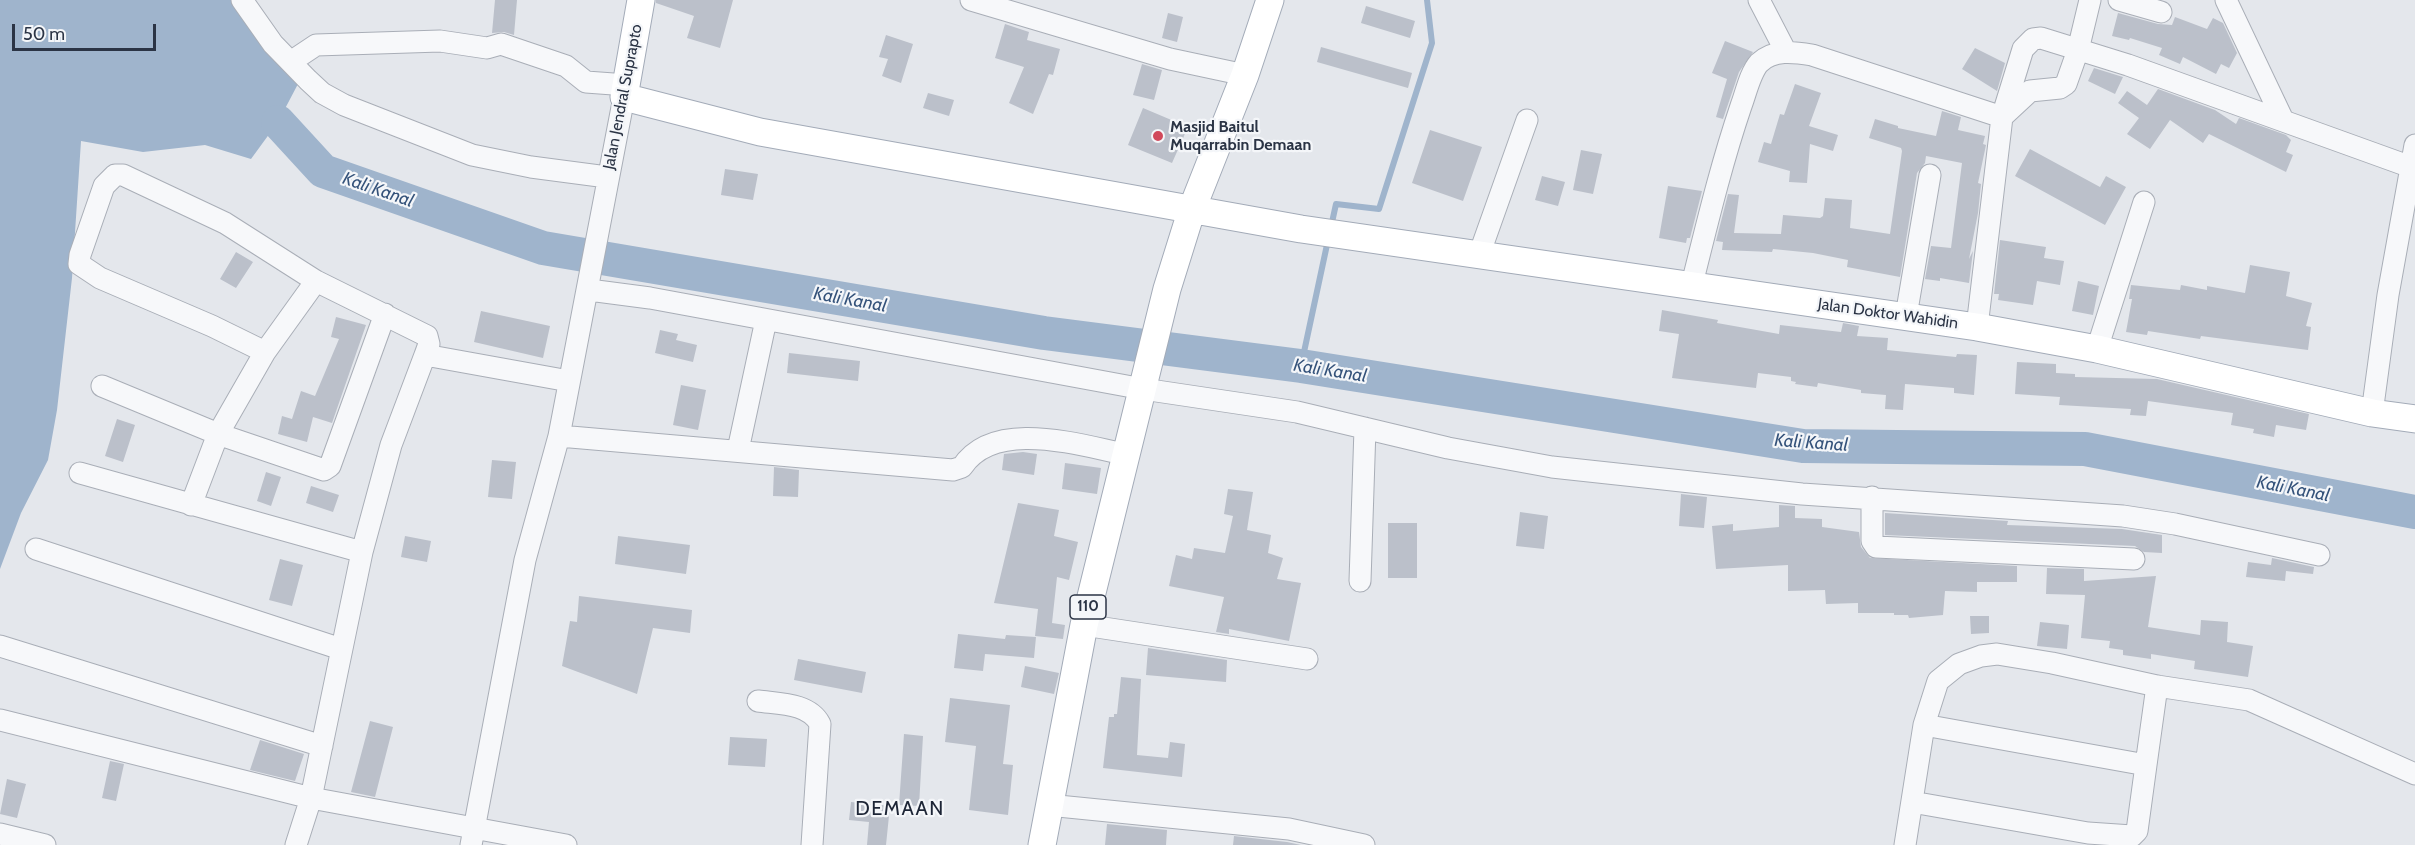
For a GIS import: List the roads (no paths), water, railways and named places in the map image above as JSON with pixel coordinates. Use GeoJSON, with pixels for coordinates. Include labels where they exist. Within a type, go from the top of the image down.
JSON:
{"type":"FeatureCollection","features":[{"type":"Feature","properties":{"kind":"main road","name":"Jalan Jendral Suprapto"},"geometry":{"type":"LineString","coordinates":[[625,91],[641,0]]}},
{"type":"Feature","properties":{"kind":"main road"},"geometry":{"type":"LineString","coordinates":[[1192,209],[1245,75],[1266,1]]}},
{"type":"Feature","properties":{"kind":"main road","name":"Jalan Doktor Wahidin"},"geometry":{"type":"LineString","coordinates":[[625,91],[760,132],[1301,229],[1977,327],[2097,349],[2372,413],[2415,419]]}},
{"type":"Feature","properties":{"kind":"main road","name":"110"},"geometry":{"type":"LineString","coordinates":[[1042,845],[1084,625],[1167,289],[1192,209]]}},
{"type":"Feature","properties":{"kind":"street"},"geometry":{"type":"LineString","coordinates":[[242,0],[273,44],[322,93],[344,105],[472,155],[606,186]]}},
{"type":"Feature","properties":{"kind":"street"},"geometry":{"type":"LineString","coordinates":[[971,0],[1170,59],[1245,75]]}},
{"type":"Feature","properties":{"kind":"street"},"geometry":{"type":"LineString","coordinates":[[1759,0],[1786,52]]}},
{"type":"Feature","properties":{"kind":"street"},"geometry":{"type":"LineString","coordinates":[[2002,117],[2030,91],[2060,88],[2066,84],[2078,50],[2090,0]]}},
{"type":"Feature","properties":{"kind":"street"},"geometry":{"type":"LineString","coordinates":[[2119,0],[2161,12]]}},
{"type":"Feature","properties":{"kind":"street"},"geometry":{"type":"LineString","coordinates":[[2226,0],[2283,120]]}},
{"type":"Feature","properties":{"kind":"street"},"geometry":{"type":"LineString","coordinates":[[1977,327],[2002,117],[2023,49],[2028,42],[2041,38],[2283,120],[2413,156]]}},
{"type":"Feature","properties":{"kind":"street"},"geometry":{"type":"LineString","coordinates":[[294,64],[298,57],[316,45],[440,41],[487,48],[501,44],[566,66],[586,82],[625,91]]}},
{"type":"Feature","properties":{"kind":"street"},"geometry":{"type":"LineString","coordinates":[[1692,284],[1723,160],[1758,64],[1768,57],[1786,52],[1812,55],[2002,117]]}},
{"type":"Feature","properties":{"kind":"street","name":"Jalan Jendral Suprapto"},"geometry":{"type":"LineString","coordinates":[[472,838],[525,561],[559,436],[625,91]]}},
{"type":"Feature","properties":{"kind":"street"},"geometry":{"type":"LineString","coordinates":[[1479,255],[1527,120]]}},
{"type":"Feature","properties":{"kind":"street"},"geometry":{"type":"LineString","coordinates":[[2372,413],[2388,295],[2415,145]]}},
{"type":"Feature","properties":{"kind":"street"},"geometry":{"type":"LineString","coordinates":[[1906,316],[1930,175]]}},
{"type":"Feature","properties":{"kind":"street"},"geometry":{"type":"LineString","coordinates":[[265,352],[212,326],[100,278],[79,264],[104,186],[115,176],[123,176],[165,193],[225,223],[316,281],[427,336],[429,344],[390,445],[362,552],[311,798],[296,845]]}},
{"type":"Feature","properties":{"kind":"street"},"geometry":{"type":"LineString","coordinates":[[2097,349],[2144,202]]}},
{"type":"Feature","properties":{"kind":"street"},"geometry":{"type":"LineString","coordinates":[[590,280],[766,320],[1145,381],[1448,448],[1552,467],[1802,494],[1872,497],[2152,520],[2319,555]]}},
{"type":"Feature","properties":{"kind":"street"},"geometry":{"type":"LineString","coordinates":[[191,505],[218,434],[265,352],[316,281]]}},
{"type":"Feature","properties":{"kind":"street"},"geometry":{"type":"LineString","coordinates":[[102,386],[218,434],[324,470],[330,466],[385,314]]}},
{"type":"Feature","properties":{"kind":"street"},"geometry":{"type":"LineString","coordinates":[[738,450],[766,320]]}},
{"type":"Feature","properties":{"kind":"street"},"geometry":{"type":"LineString","coordinates":[[424,356],[569,381]]}},
{"type":"Feature","properties":{"kind":"street"},"geometry":{"type":"LineString","coordinates":[[1360,581],[1365,428]]}},
{"type":"Feature","properties":{"kind":"street"},"geometry":{"type":"LineString","coordinates":[[559,436],[953,470],[962,467],[970,455],[987,444],[1004,439],[1039,439],[1125,454]]}},
{"type":"Feature","properties":{"kind":"street"},"geometry":{"type":"LineString","coordinates":[[80,473],[362,552]]}},
{"type":"Feature","properties":{"kind":"street"},"geometry":{"type":"LineString","coordinates":[[1872,497],[1872,541],[1876,546],[2134,559]]}},
{"type":"Feature","properties":{"kind":"street"},"geometry":{"type":"LineString","coordinates":[[36,549],[341,649]]}},
{"type":"Feature","properties":{"kind":"street"},"geometry":{"type":"LineString","coordinates":[[1084,625],[1307,659]]}},
{"type":"Feature","properties":{"kind":"street"},"geometry":{"type":"LineString","coordinates":[[0,646],[322,747]]}},
{"type":"Feature","properties":{"kind":"street"},"geometry":{"type":"LineString","coordinates":[[1905,845],[1924,724],[1941,676],[1959,663],[1981,656],[1997,654],[2052,663],[2157,686],[2249,700],[2415,774]]}},
{"type":"Feature","properties":{"kind":"street"},"geometry":{"type":"LineString","coordinates":[[1912,802],[2087,839],[2135,835],[2157,686]]}},
{"type":"Feature","properties":{"kind":"street"},"geometry":{"type":"LineString","coordinates":[[758,701],[806,709],[820,724],[812,845]]}},
{"type":"Feature","properties":{"kind":"street"},"geometry":{"type":"LineString","coordinates":[[0,720],[472,838],[566,845]]}},
{"type":"Feature","properties":{"kind":"street"},"geometry":{"type":"LineString","coordinates":[[1924,724],[2146,765]]}},
{"type":"Feature","properties":{"kind":"street"},"geometry":{"type":"LineString","coordinates":[[1048,805],[1289,828],[1364,845]]}},
{"type":"Feature","properties":{"kind":"street"},"geometry":{"type":"LineString","coordinates":[[0,834],[45,845]]}},
{"type":"Feature","properties":{"kind":"water"},"geometry":{"type":"Polygon","coordinates":[[[0,0],[232,0],[299,82],[278,122],[251,159],[205,145],[143,152],[81,141],[72,278],[57,410],[48,460],[21,513],[0,569],[0,0]]]}},
{"type":"Feature","properties":{"kind":"waterway"},"geometry":{"type":"LineString","coordinates":[[1331,227],[1336,204],[1379,209],[1432,43],[1427,0]]}},
{"type":"Feature","properties":{"kind":"waterway","name":"Kali Kanal"},"geometry":{"type":"LineString","coordinates":[[278,122],[323,171],[543,248],[1044,333],[1301,366],[1803,446],[2085,449],[2415,512]]}},
{"type":"Feature","properties":{"kind":"waterway"},"geometry":{"type":"LineString","coordinates":[[1301,366],[1328,240]]}},
{"type":"Feature","properties":{"kind":"place","name":"Masjid Baitul Muqarrabin Demaan"},"geometry":{"type":"Point","coordinates":[1158,136]}},
{"type":"Feature","properties":{"kind":"district","name":"DEMAAN"},"geometry":{"type":"Point","coordinates":[900,809]}}]}
